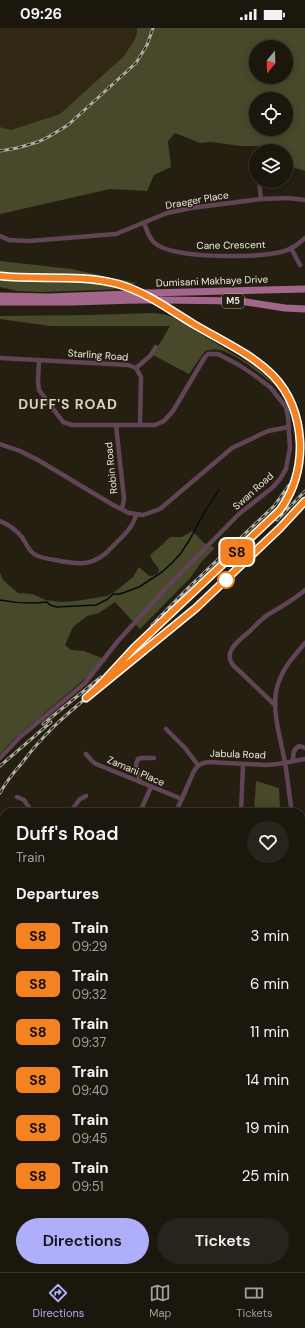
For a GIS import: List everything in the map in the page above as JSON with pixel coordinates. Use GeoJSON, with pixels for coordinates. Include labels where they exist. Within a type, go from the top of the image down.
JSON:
{"type":"FeatureCollection","features":[{"type":"Feature","properties":{"kind":"main road","name":"Dumisani Makhaye Drive"},"geometry":{"type":"LineString","coordinates":[[0,296],[49,297],[305,289]]}},
{"type":"Feature","properties":{"kind":"main road","name":"Dumisani Makhaye Drive"},"geometry":{"type":"LineString","coordinates":[[0,302],[136,300],[240,301],[285,308],[305,309]]}},
{"type":"Feature","properties":{"kind":"street"},"geometry":{"type":"LineString","coordinates":[[260,188],[261,199]]}},
{"type":"Feature","properties":{"kind":"street","name":"Draeger Place"},"geometry":{"type":"LineString","coordinates":[[0,236],[9,240],[29,241],[116,234],[175,211],[261,199],[288,198],[305,200]]}},
{"type":"Feature","properties":{"kind":"street","name":"Cane Crescent"},"geometry":{"type":"LineString","coordinates":[[144,224],[153,242],[163,248],[178,252],[209,256],[281,252],[291,248],[305,238]]}},
{"type":"Feature","properties":{"kind":"street"},"geometry":{"type":"LineString","coordinates":[[291,248],[300,265]]}},
{"type":"Feature","properties":{"kind":"street"},"geometry":{"type":"LineString","coordinates":[[136,368],[150,356],[156,347]]}},
{"type":"Feature","properties":{"kind":"street","name":"Swan Road"},"geometry":{"type":"LineString","coordinates":[[0,758],[20,737],[85,683],[121,637],[166,588],[240,514],[272,488],[280,479],[289,458],[289,427],[286,406],[270,387],[239,365],[218,354],[208,354],[205,357],[169,416],[164,421],[155,425],[140,424]]}},
{"type":"Feature","properties":{"kind":"street","name":"Starling Road"},"geometry":{"type":"LineString","coordinates":[[0,358],[128,365],[136,368],[141,377],[140,424]]}},
{"type":"Feature","properties":{"kind":"street"},"geometry":{"type":"LineString","coordinates":[[39,360],[39,390],[62,422],[72,425],[140,424]]}},
{"type":"Feature","properties":{"kind":"street","name":"Robin Road"},"geometry":{"type":"LineString","coordinates":[[116,425],[124,499],[122,509]]}},
{"type":"Feature","properties":{"kind":"street"},"geometry":{"type":"LineString","coordinates":[[0,444],[20,451],[38,460],[105,501],[122,509],[143,515],[160,509],[232,448],[268,431],[289,427]]}},
{"type":"Feature","properties":{"kind":"street"},"geometry":{"type":"LineString","coordinates":[[0,521],[16,531],[28,549],[40,557],[65,562],[85,563],[94,561],[107,554],[132,526],[136,514]]}},
{"type":"Feature","properties":{"kind":"street"},"geometry":{"type":"LineString","coordinates":[[275,705],[233,665],[229,659],[230,654],[234,644],[264,617],[289,602],[305,590]]}},
{"type":"Feature","properties":{"kind":"street"},"geometry":{"type":"LineString","coordinates":[[291,808],[275,705],[276,693],[282,673],[289,662],[305,644]]}},
{"type":"Feature","properties":{"kind":"street"},"geometry":{"type":"LineString","coordinates":[[166,729],[185,748],[198,765]]}},
{"type":"Feature","properties":{"kind":"street"},"geometry":{"type":"LineString","coordinates":[[293,761],[295,749],[300,746],[305,748]]}},
{"type":"Feature","properties":{"kind":"street","name":"Zamani Place"},"geometry":{"type":"LineString","coordinates":[[86,754],[96,764],[182,799]]}},
{"type":"Feature","properties":{"kind":"street"},"geometry":{"type":"LineString","coordinates":[[140,782],[136,764],[138,759],[154,758]]}},
{"type":"Feature","properties":{"kind":"street","name":"Jabula Road"},"geometry":{"type":"LineString","coordinates":[[178,808],[198,765],[208,762],[267,765],[305,759]]}},
{"type":"Feature","properties":{"kind":"street"},"geometry":{"type":"LineString","coordinates":[[241,808],[243,764]]}},
{"type":"Feature","properties":{"kind":"street"},"geometry":{"type":"LineString","coordinates":[[142,808],[151,787]]}},
{"type":"Feature","properties":{"kind":"street"},"geometry":{"type":"LineString","coordinates":[[73,808],[80,799],[86,796]]}},
{"type":"Feature","properties":{"kind":"street"},"geometry":{"type":"LineString","coordinates":[[17,797],[24,800],[29,808]]}},
{"type":"Feature","properties":{"kind":"shaded area"},"geometry":{"type":"Polygon","coordinates":[[[0,28],[137,28],[137,32],[131,47],[124,56],[60,114],[11,130],[0,127],[0,28]]]}},
{"type":"Feature","properties":{"kind":"green space"},"geometry":{"type":"Polygon","coordinates":[[[137,28],[305,28],[305,171],[293,167],[293,144],[249,144],[249,146],[241,146],[211,142],[200,143],[175,133],[168,141],[171,167],[154,175],[147,191],[110,189],[0,214],[0,127],[11,130],[60,114],[124,56],[135,39],[137,28]]]}},
{"type":"Feature","properties":{"kind":"green space"},"geometry":{"type":"Polygon","coordinates":[[[0,261],[71,269],[136,283],[124,289],[42,292],[17,291],[0,287],[0,261]]]}},
{"type":"Feature","properties":{"kind":"green space"},"geometry":{"type":"Polygon","coordinates":[[[154,313],[167,315],[174,318],[257,368],[277,387],[245,363],[222,350],[205,351],[189,374],[153,355],[170,326],[50,326],[0,319],[0,316],[154,313]]]}},
{"type":"Feature","properties":{"kind":"green space"},"geometry":{"type":"Polygon","coordinates":[[[192,531],[204,543],[215,548],[202,561],[190,578],[140,629],[115,602],[99,613],[87,616],[73,627],[65,645],[71,650],[84,651],[107,660],[14,739],[0,754],[0,573],[3,580],[18,593],[32,594],[46,600],[60,602],[76,601],[107,596],[116,591],[133,577],[139,567],[149,576],[157,573],[159,569],[150,555],[170,537],[182,537],[192,531]]]}},
{"type":"Feature","properties":{"kind":"green space"},"geometry":{"type":"Polygon","coordinates":[[[256,781],[279,788],[280,808],[254,808],[256,781]]]}},
{"type":"Feature","properties":{"kind":"waterway"},"geometry":{"type":"LineString","coordinates":[[0,600],[24,603],[47,602],[50,605],[57,607],[96,605],[108,599],[113,594],[120,594],[139,587],[162,572],[181,553],[219,490]]}},
{"type":"Feature","properties":{"kind":"railway"},"geometry":{"type":"LineString","coordinates":[[0,151],[38,142],[68,125],[136,63],[147,45],[153,28]]}},
{"type":"Feature","properties":{"kind":"railway"},"geometry":{"type":"LineString","coordinates":[[0,276],[89,279],[128,287],[158,302],[250,357],[266,369],[279,382],[289,399],[297,418],[300,442],[298,469],[290,494],[280,510],[135,648],[86,698]]}},
{"type":"Feature","properties":{"kind":"railway"},"geometry":{"type":"LineString","coordinates":[[152,625],[188,588],[274,506],[289,485]]}},
{"type":"Feature","properties":{"kind":"railway"},"geometry":{"type":"LineString","coordinates":[[277,520],[305,491]]}},
{"type":"Feature","properties":{"kind":"railway"},"geometry":{"type":"LineString","coordinates":[[119,671],[196,608],[280,528],[305,501]]}},
{"type":"Feature","properties":{"kind":"railway"},"geometry":{"type":"LineString","coordinates":[[43,724],[101,677]]}},
{"type":"Feature","properties":{"kind":"railway"},"geometry":{"type":"LineString","coordinates":[[0,793],[13,774],[46,735],[90,695]]}},
{"type":"Feature","properties":{"kind":"railway"},"geometry":{"type":"LineString","coordinates":[[0,766],[51,722]]}},
{"type":"Feature","properties":{"kind":"train","name":"S8"},"geometry":{"type":"LineString","coordinates":[[0,276],[103,281],[133,289],[267,369],[285,390],[291,400],[296,415],[299,433],[300,461],[293,490],[280,510],[153,632],[134,648],[86,698],[186,617],[280,528],[305,501]]}},
{"type":"Feature","properties":{"kind":"district","name":"DUFF'S ROAD"},"geometry":{"type":"Point","coordinates":[68,404]}}]}
